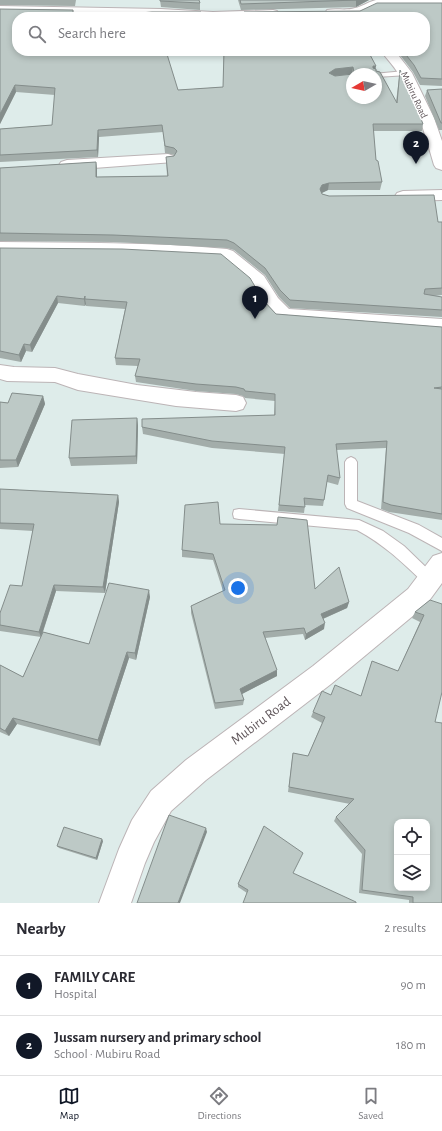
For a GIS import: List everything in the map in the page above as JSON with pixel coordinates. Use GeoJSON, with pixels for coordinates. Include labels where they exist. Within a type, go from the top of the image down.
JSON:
{"type":"FeatureCollection","features":[{"type":"Feature","properties":{"kind":"street"},"geometry":{"type":"LineString","coordinates":[[158,0],[161,12]]}},
{"type":"Feature","properties":{"kind":"street"},"geometry":{"type":"LineString","coordinates":[[363,12],[370,5],[376,4],[442,4]]}},
{"type":"Feature","properties":{"kind":"street"},"geometry":{"type":"LineString","coordinates":[[0,10],[107,12]]}},
{"type":"Feature","properties":{"kind":"street","name":"Mubiru Road"},"geometry":{"type":"LineString","coordinates":[[392,56],[421,91],[438,142],[442,166]]}},
{"type":"Feature","properties":{"kind":"street"},"geometry":{"type":"LineString","coordinates":[[48,167],[168,159]]}},
{"type":"Feature","properties":{"kind":"street"},"geometry":{"type":"LineString","coordinates":[[389,196],[442,195]]}},
{"type":"Feature","properties":{"kind":"street"},"geometry":{"type":"LineString","coordinates":[[0,248],[123,249],[185,251],[227,255],[258,280],[271,302],[284,315],[442,326]]}},
{"type":"Feature","properties":{"kind":"street"},"geometry":{"type":"LineString","coordinates":[[0,372],[20,376],[45,374],[76,381],[199,402],[236,403]]}},
{"type":"Feature","properties":{"kind":"street","name":"Mubiru Road"},"geometry":{"type":"LineString","coordinates":[[115,903],[136,846],[161,801],[196,770],[322,675],[411,602],[436,572]]}},
{"type":"Feature","properties":{"kind":"lane"},"geometry":{"type":"LineString","coordinates":[[382,75],[405,73]]}},
{"type":"Feature","properties":{"kind":"lane"},"geometry":{"type":"LineString","coordinates":[[351,462],[351,504],[414,529],[442,544]]}},
{"type":"Feature","properties":{"kind":"lane"},"geometry":{"type":"LineString","coordinates":[[239,514],[359,525],[378,535],[399,550],[436,572]]}},
{"type":"Feature","properties":{"kind":"building"},"geometry":{"type":"Polygon","coordinates":[[[199,0],[200,3],[160,1],[199,0]]]}},
{"type":"Feature","properties":{"kind":"building"},"geometry":{"type":"Polygon","coordinates":[[[240,0],[357,0],[241,4],[240,0]]]}},
{"type":"Feature","properties":{"kind":"building"},"geometry":{"type":"Polygon","coordinates":[[[377,3],[442,3],[442,79],[421,78],[407,56],[430,56],[430,12],[244,12],[360,11],[377,3]]]}},
{"type":"Feature","properties":{"kind":"building"},"geometry":{"type":"Polygon","coordinates":[[[0,9],[73,10],[73,12],[12,12],[12,56],[168,56],[178,90],[223,87],[224,56],[371,56],[376,66],[373,66],[373,68],[353,67],[335,69],[329,73],[335,76],[346,75],[346,104],[382,104],[382,76],[397,103],[400,70],[409,88],[423,124],[373,124],[376,160],[378,161],[382,182],[329,183],[322,185],[320,189],[322,194],[329,196],[434,195],[438,222],[442,222],[442,288],[425,289],[424,294],[442,297],[442,310],[290,300],[280,290],[265,268],[234,243],[227,240],[113,235],[0,233],[0,168],[96,162],[96,177],[168,176],[166,157],[174,156],[177,151],[174,148],[165,146],[162,125],[98,130],[97,150],[0,155],[0,129],[52,125],[55,88],[15,85],[0,114],[0,9]]]}},
{"type":"Feature","properties":{"kind":"building"},"geometry":{"type":"Polygon","coordinates":[[[442,89],[442,123],[441,123],[427,90],[442,89]]]}},
{"type":"Feature","properties":{"kind":"building"},"geometry":{"type":"Polygon","coordinates":[[[0,248],[122,249],[221,254],[250,278],[263,300],[276,314],[442,327],[442,387],[434,388],[442,389],[442,514],[391,505],[383,502],[387,441],[336,444],[340,478],[328,475],[324,500],[304,498],[305,507],[279,505],[285,447],[212,441],[142,427],[142,419],[275,415],[275,394],[245,391],[244,389],[236,387],[196,384],[135,376],[140,359],[115,358],[127,302],[85,299],[85,296],[84,299],[57,296],[30,345],[24,344],[19,355],[0,351],[0,248]]]}},
{"type":"Feature","properties":{"kind":"building"},"geometry":{"type":"Polygon","coordinates":[[[12,393],[43,396],[16,460],[0,460],[0,402],[8,403],[12,393]]]}},
{"type":"Feature","properties":{"kind":"building"},"geometry":{"type":"Polygon","coordinates":[[[137,418],[136,456],[69,458],[72,420],[137,418]]]}},
{"type":"Feature","properties":{"kind":"building"},"geometry":{"type":"Polygon","coordinates":[[[0,489],[118,495],[103,587],[54,585],[39,632],[0,625],[0,613],[10,585],[22,586],[34,524],[0,523],[0,489]]]}},
{"type":"Feature","properties":{"kind":"building"},"geometry":{"type":"Polygon","coordinates":[[[218,502],[220,524],[277,525],[278,517],[307,520],[315,589],[339,567],[349,602],[321,614],[325,623],[306,634],[304,628],[263,632],[277,670],[240,689],[244,700],[215,703],[191,606],[225,590],[213,554],[182,550],[185,505],[218,502]]]}},
{"type":"Feature","properties":{"kind":"building"},"geometry":{"type":"Polygon","coordinates":[[[109,583],[149,590],[135,653],[127,652],[98,740],[13,718],[5,731],[0,728],[0,665],[23,677],[43,632],[89,644],[109,583]]]}},
{"type":"Feature","properties":{"kind":"building"},"geometry":{"type":"Polygon","coordinates":[[[430,600],[442,604],[442,692],[435,722],[442,723],[442,903],[413,903],[413,897],[362,890],[365,850],[336,817],[354,799],[289,787],[293,753],[308,756],[325,717],[313,712],[322,691],[331,695],[335,685],[361,696],[372,661],[398,671],[424,615],[415,612],[430,600]]]}},
{"type":"Feature","properties":{"kind":"building"},"geometry":{"type":"Polygon","coordinates":[[[169,815],[206,828],[178,903],[137,903],[169,815]]]}},
{"type":"Feature","properties":{"kind":"building"},"geometry":{"type":"Polygon","coordinates":[[[264,826],[303,853],[293,873],[356,903],[243,903],[248,890],[238,884],[264,826]]]}},
{"type":"Feature","properties":{"kind":"building"},"geometry":{"type":"Polygon","coordinates":[[[64,827],[102,839],[96,858],[57,846],[64,827]]]}},
{"type":"Feature","properties":{"kind":"place","name":"Jussam nursery and primary school"},"geometry":{"type":"Point","coordinates":[416,164]}},
{"type":"Feature","properties":{"kind":"place","name":"FAMILY CARE"},"geometry":{"type":"Point","coordinates":[255,319]}}]}
